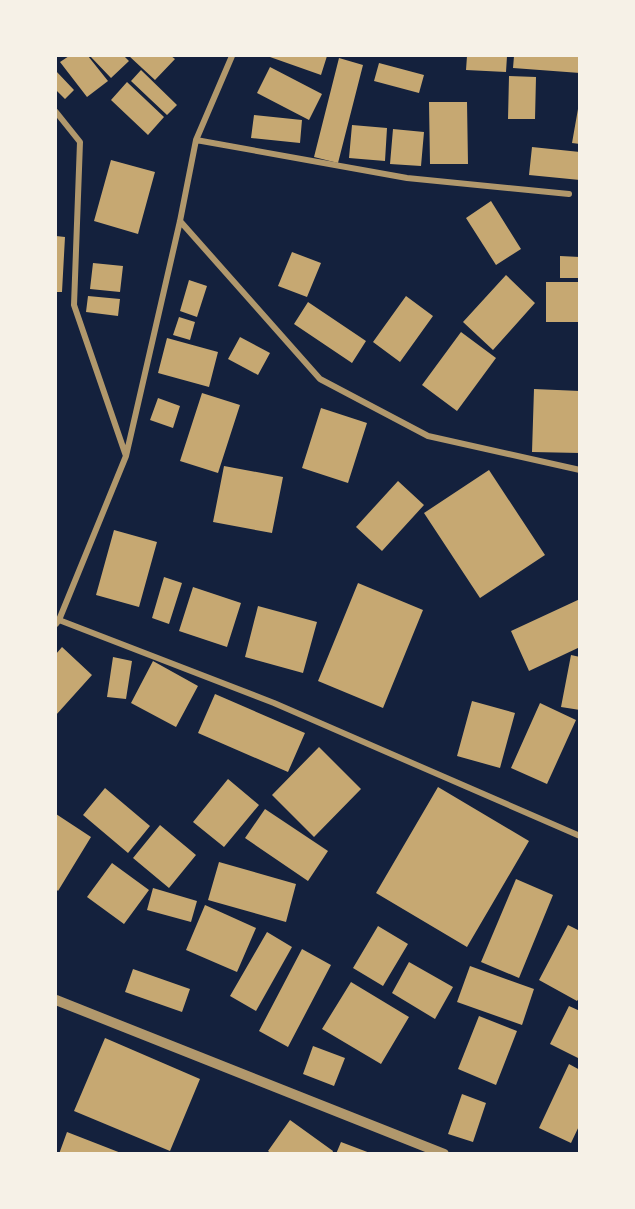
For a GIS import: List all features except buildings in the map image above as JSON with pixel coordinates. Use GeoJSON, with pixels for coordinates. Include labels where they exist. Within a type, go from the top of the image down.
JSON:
{"type":"FeatureCollection","features":[{"type":"Feature","properties":{"kind":"street"},"geometry":{"type":"LineString","coordinates":[[232,56],[196,140],[180,221],[126,456],[57,622],[274,703],[579,836]]}},
{"type":"Feature","properties":{"kind":"street"},"geometry":{"type":"LineString","coordinates":[[56,112],[80,142],[74,305],[126,456]]}},
{"type":"Feature","properties":{"kind":"street"},"geometry":{"type":"LineString","coordinates":[[196,140],[407,178],[569,194]]}},
{"type":"Feature","properties":{"kind":"street"},"geometry":{"type":"LineString","coordinates":[[180,221],[320,379],[428,436],[579,470]]}},
{"type":"Feature","properties":{"kind":"street"},"geometry":{"type":"LineString","coordinates":[[56,1000],[444,1154]]}}]}
